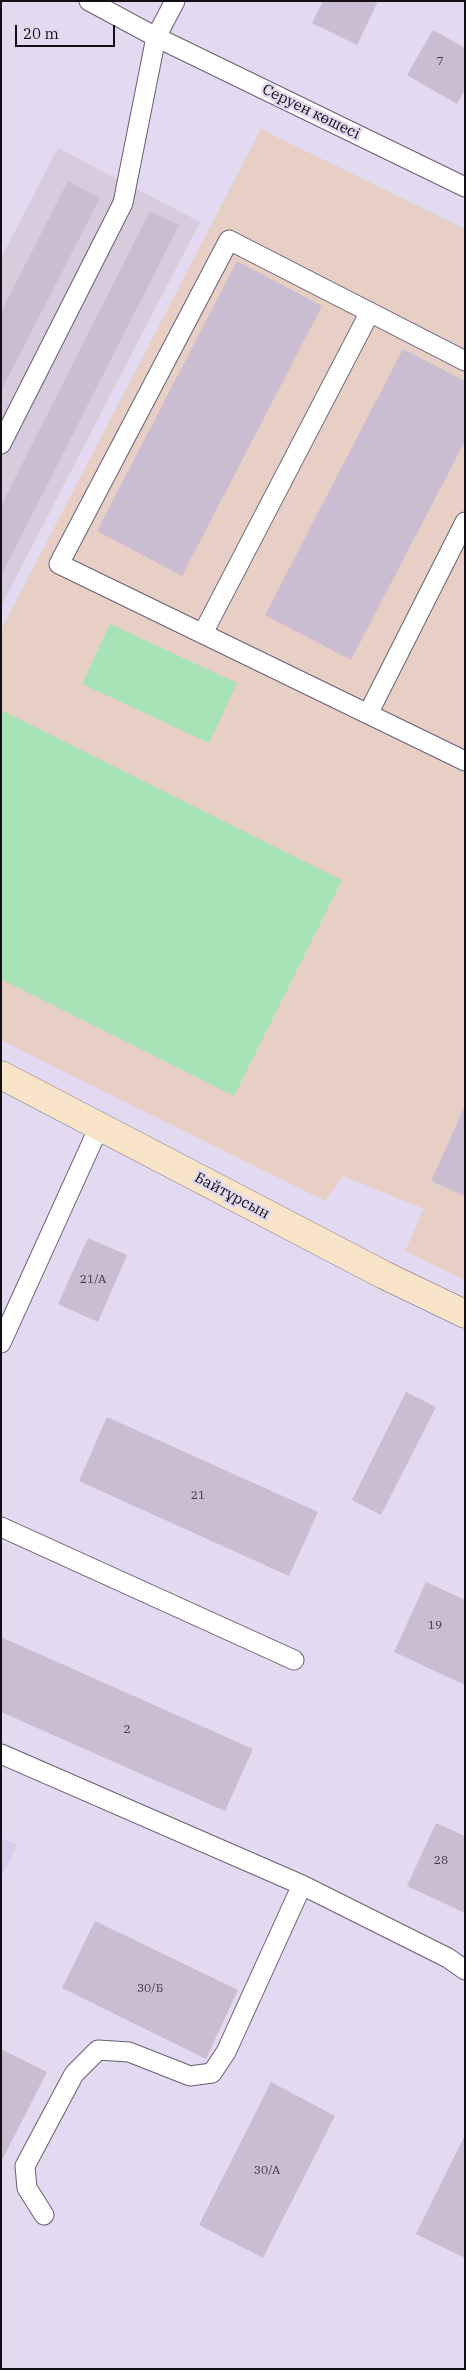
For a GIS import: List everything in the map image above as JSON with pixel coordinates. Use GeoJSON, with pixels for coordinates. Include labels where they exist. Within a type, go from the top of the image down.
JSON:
{"type":"FeatureCollection","features":[{"type":"Feature","properties":{"kind":"street","name":"Байтұрсын"},"geometry":{"type":"LineString","coordinates":[[1,1076],[384,1276],[465,1314]]}},
{"type":"Feature","properties":{"kind":"lane","name":"Серуен көшесі"},"geometry":{"type":"LineString","coordinates":[[89,1],[156,37],[465,187]]}},
{"type":"Feature","properties":{"kind":"lane"},"geometry":{"type":"LineString","coordinates":[[1,444],[123,203],[156,37],[175,1]]}},
{"type":"Feature","properties":{"kind":"lane"},"geometry":{"type":"LineString","coordinates":[[465,361],[229,240],[60,564],[465,761]]}},
{"type":"Feature","properties":{"kind":"lane"},"geometry":{"type":"LineString","coordinates":[[203,633],[370,312]]}},
{"type":"Feature","properties":{"kind":"lane"},"geometry":{"type":"LineString","coordinates":[[368,714],[465,522]]}},
{"type":"Feature","properties":{"kind":"lane"},"geometry":{"type":"LineString","coordinates":[[1,1343],[99,1127]]}},
{"type":"Feature","properties":{"kind":"lane"},"geometry":{"type":"LineString","coordinates":[[1,1527],[294,1660]]}},
{"type":"Feature","properties":{"kind":"lane"},"geometry":{"type":"LineString","coordinates":[[1,1754],[302,1885],[448,1958],[465,1970]]}},
{"type":"Feature","properties":{"kind":"lane"},"geometry":{"type":"LineString","coordinates":[[44,2215],[28,2188],[25,2166],[74,2074],[98,2050],[129,2052],[190,2076],[212,2073],[226,2052],[302,1885]]}},
{"type":"Feature","properties":{"kind":"shaded area"},"geometry":{"type":"Polygon","coordinates":[[[261,129],[465,229],[465,1280],[405,1251],[424,1209],[343,1176],[325,1201],[1,1040],[1,630],[261,129]]]}},
{"type":"Feature","properties":{"kind":"shaded area"},"geometry":{"type":"Polygon","coordinates":[[[58,148],[200,222],[1,606],[1,258],[58,148]]]}},
{"type":"Feature","properties":{"kind":"shaded area"},"geometry":{"type":"Polygon","coordinates":[[[1,1838],[17,1845],[1,1877],[1,1838]]]}},
{"type":"Feature","properties":{"kind":"green space"},"geometry":{"type":"Polygon","coordinates":[[[110,624],[237,683],[209,743],[82,684],[110,624]]]}},
{"type":"Feature","properties":{"kind":"green space"},"geometry":{"type":"Polygon","coordinates":[[[1,710],[342,880],[234,1096],[1,979],[1,710]]]}},
{"type":"Feature","properties":{"kind":"building"},"geometry":{"type":"Polygon","coordinates":[[[323,1],[378,1],[357,45],[312,23],[323,1]]]}},
{"type":"Feature","properties":{"kind":"building"},"geometry":{"type":"Polygon","coordinates":[[[433,30],[465,48],[465,90],[457,104],[407,75],[433,30]]]}},
{"type":"Feature","properties":{"kind":"building"},"geometry":{"type":"Polygon","coordinates":[[[68,181],[100,198],[1,391],[1,312],[68,181]]]}},
{"type":"Feature","properties":{"kind":"building"},"geometry":{"type":"Polygon","coordinates":[[[150,211],[179,225],[1,576],[1,506],[150,211]]]}},
{"type":"Feature","properties":{"kind":"building"},"geometry":{"type":"Polygon","coordinates":[[[237,261],[322,306],[182,576],[97,531],[237,261]]]}},
{"type":"Feature","properties":{"kind":"building"},"geometry":{"type":"Polygon","coordinates":[[[403,349],[465,381],[465,441],[351,660],[265,615],[403,349]]]}},
{"type":"Feature","properties":{"kind":"building"},"geometry":{"type":"Polygon","coordinates":[[[465,1106],[465,1196],[431,1181],[465,1106]]]}},
{"type":"Feature","properties":{"kind":"building"},"geometry":{"type":"Polygon","coordinates":[[[88,1238],[127,1255],[98,1322],[58,1304],[88,1238]]]}},
{"type":"Feature","properties":{"kind":"building"},"geometry":{"type":"Polygon","coordinates":[[[406,1392],[436,1407],[381,1515],[352,1500],[406,1392]]]}},
{"type":"Feature","properties":{"kind":"building"},"geometry":{"type":"Polygon","coordinates":[[[107,1417],[318,1512],[289,1576],[79,1481],[107,1417]]]}},
{"type":"Feature","properties":{"kind":"building"},"geometry":{"type":"Polygon","coordinates":[[[426,1582],[465,1600],[465,1685],[394,1652],[426,1582]]]}},
{"type":"Feature","properties":{"kind":"building"},"geometry":{"type":"Polygon","coordinates":[[[1,1637],[253,1749],[225,1811],[1,1712],[1,1637]]]}},
{"type":"Feature","properties":{"kind":"building"},"geometry":{"type":"Polygon","coordinates":[[[436,1823],[465,1836],[465,1913],[407,1886],[436,1823]]]}},
{"type":"Feature","properties":{"kind":"building"},"geometry":{"type":"Polygon","coordinates":[[[95,1921],[238,1990],[206,2059],[62,1988],[95,1921]]]}},
{"type":"Feature","properties":{"kind":"building"},"geometry":{"type":"Polygon","coordinates":[[[1,2049],[47,2072],[1,2162],[1,2049]]]}},
{"type":"Feature","properties":{"kind":"building"},"geometry":{"type":"Polygon","coordinates":[[[271,2082],[335,2116],[263,2258],[199,2225],[271,2082]]]}},
{"type":"Feature","properties":{"kind":"building"},"geometry":{"type":"Polygon","coordinates":[[[465,2135],[465,2258],[416,2234],[465,2135]]]}}]}
